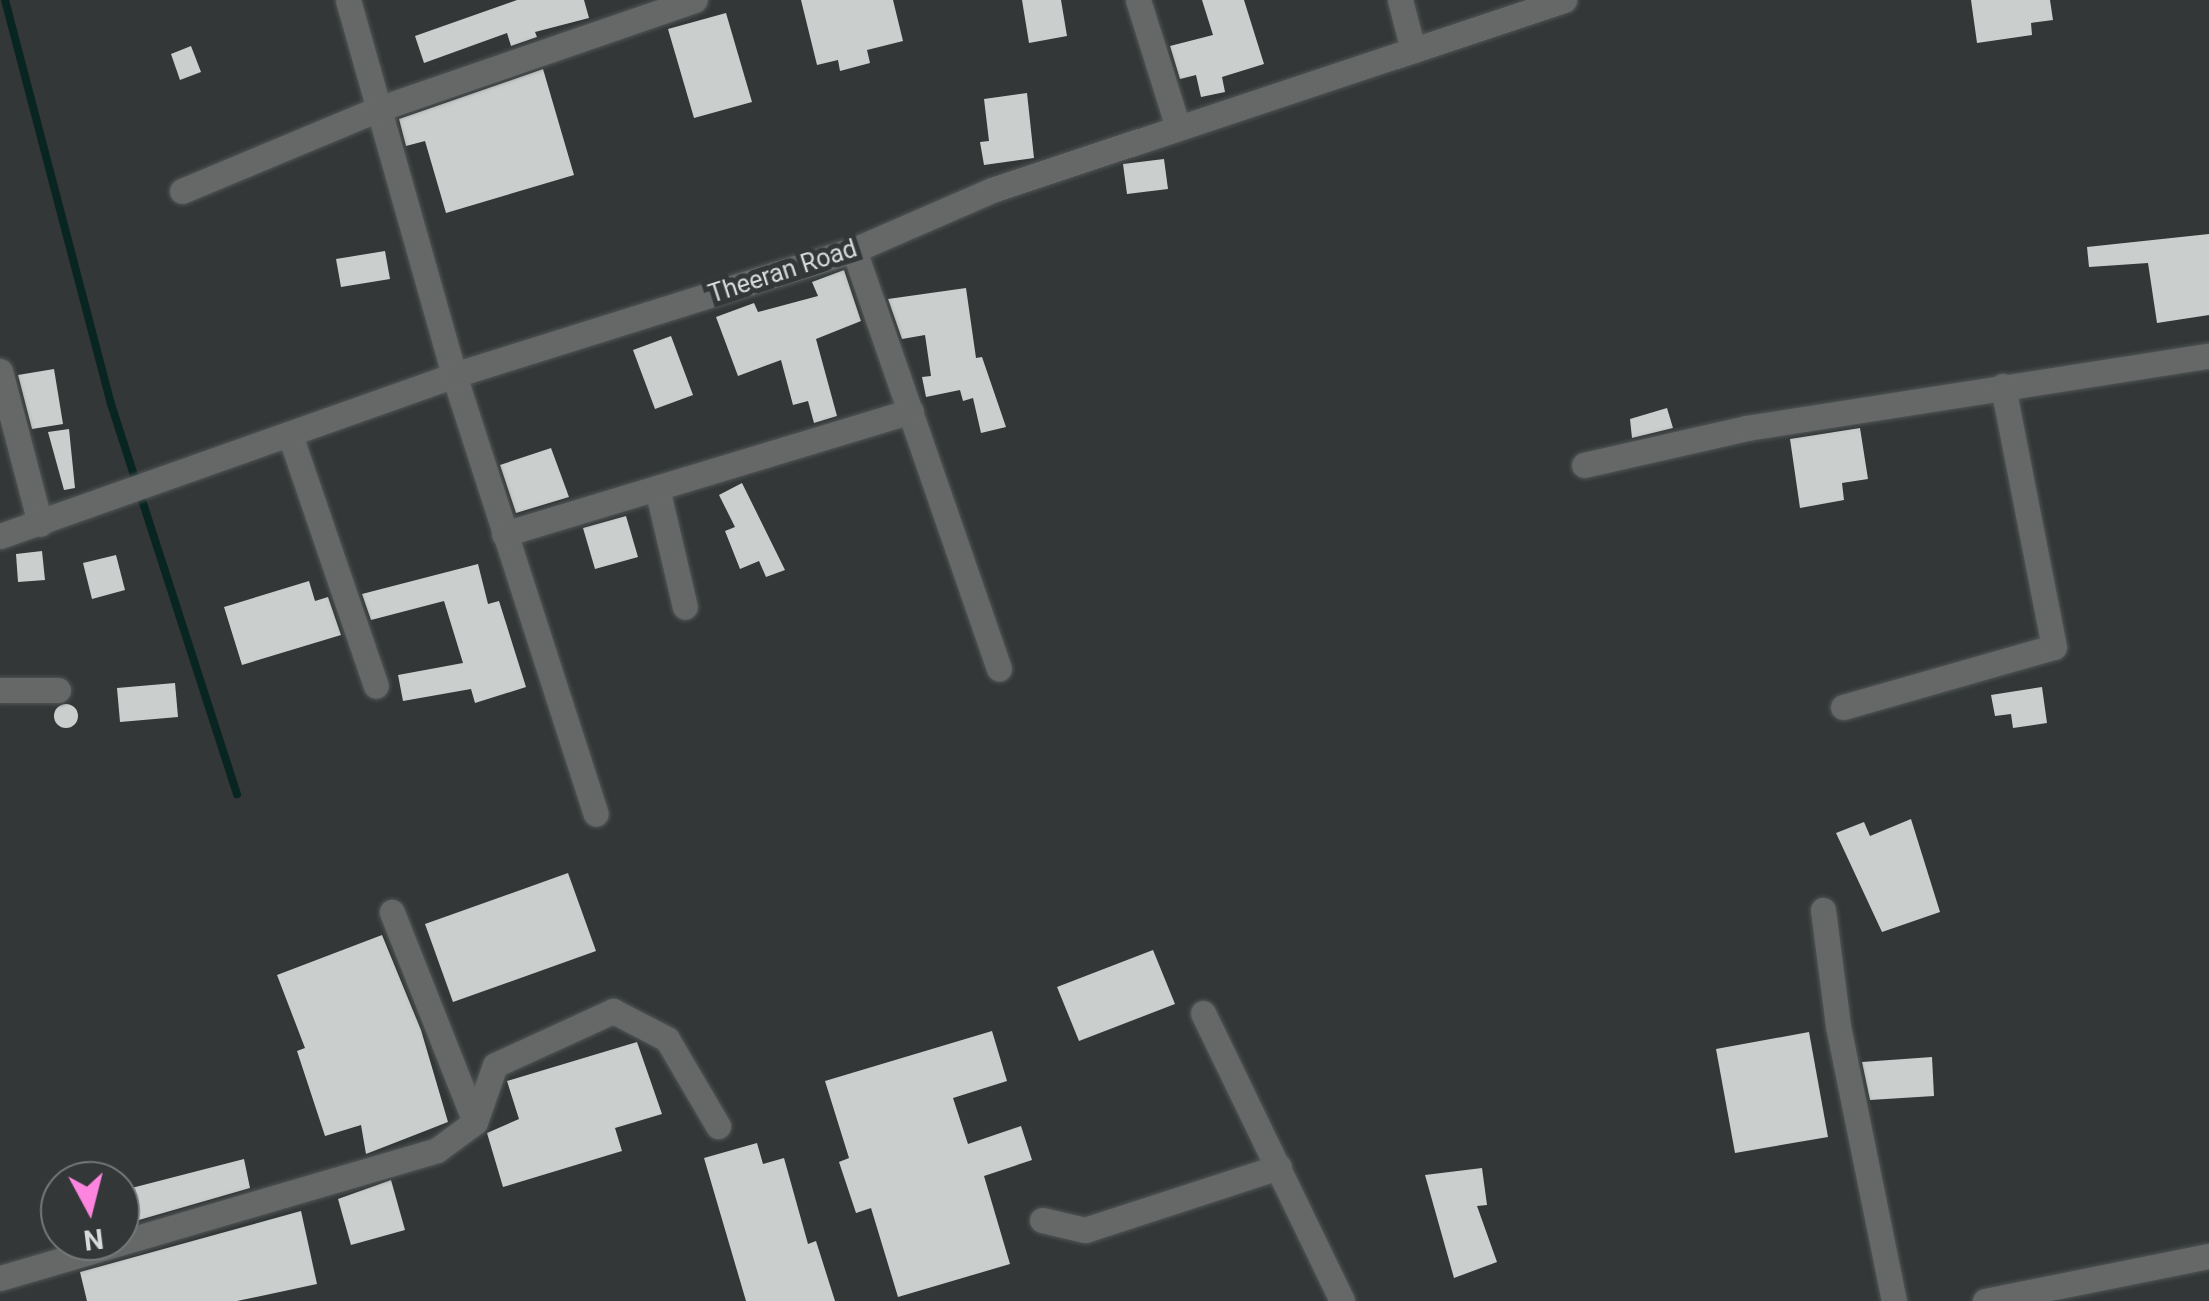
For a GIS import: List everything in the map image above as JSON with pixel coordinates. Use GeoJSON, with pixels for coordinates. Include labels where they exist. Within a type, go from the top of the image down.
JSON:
{"type":"FeatureCollection","features":[{"type":"Feature","properties":{"kind":"street"},"geometry":{"type":"LineString","coordinates":[[348,0],[454,375],[596,814]]}},
{"type":"Feature","properties":{"kind":"street"},"geometry":{"type":"LineString","coordinates":[[182,190],[378,109],[695,0]]}},
{"type":"Feature","properties":{"kind":"street"},"geometry":{"type":"LineString","coordinates":[[1138,0],[1178,128]]}},
{"type":"Feature","properties":{"kind":"street"},"geometry":{"type":"LineString","coordinates":[[1400,0],[1414,50]]}},
{"type":"Feature","properties":{"kind":"street","name":"Theeran Road"},"geometry":{"type":"LineString","coordinates":[[0,536],[454,375],[854,250],[992,190],[1564,0]]}},
{"type":"Feature","properties":{"kind":"street"},"geometry":{"type":"LineString","coordinates":[[854,250],[998,669]]}},
{"type":"Feature","properties":{"kind":"street"},"geometry":{"type":"LineString","coordinates":[[1584,464],[1746,428],[2209,356]]}},
{"type":"Feature","properties":{"kind":"street"},"geometry":{"type":"LineString","coordinates":[[0,371],[40,524]]}},
{"type":"Feature","properties":{"kind":"street"},"geometry":{"type":"LineString","coordinates":[[1843,707],[2054,647],[2003,386]]}},
{"type":"Feature","properties":{"kind":"street"},"geometry":{"type":"LineString","coordinates":[[504,534],[911,411]]}},
{"type":"Feature","properties":{"kind":"street"},"geometry":{"type":"LineString","coordinates":[[290,435],[376,686]]}},
{"type":"Feature","properties":{"kind":"street"},"geometry":{"type":"LineString","coordinates":[[656,488],[686,607]]}},
{"type":"Feature","properties":{"kind":"street"},"geometry":{"type":"LineString","coordinates":[[0,690],[58,690]]}},
{"type":"Feature","properties":{"kind":"street"},"geometry":{"type":"LineString","coordinates":[[1823,910],[1838,1026],[1894,1301]]}},
{"type":"Feature","properties":{"kind":"street"},"geometry":{"type":"LineString","coordinates":[[392,912],[475,1122]]}},
{"type":"Feature","properties":{"kind":"street"},"geometry":{"type":"LineString","coordinates":[[0,1278],[437,1150],[475,1122],[494,1065],[613,1011],[667,1040],[718,1126]]}},
{"type":"Feature","properties":{"kind":"street"},"geometry":{"type":"LineString","coordinates":[[1202,1013],[1342,1301]]}},
{"type":"Feature","properties":{"kind":"street"},"geometry":{"type":"LineString","coordinates":[[1042,1220],[1085,1230],[1129,1220],[1278,1166]]}},
{"type":"Feature","properties":{"kind":"street"},"geometry":{"type":"LineString","coordinates":[[1985,1301],[2209,1256]]}},
{"type":"Feature","properties":{"kind":"building"},"geometry":{"type":"Polygon","coordinates":[[[517,0],[584,0],[589,18],[535,32],[537,37],[511,46],[507,33],[424,63],[415,36],[517,0]]]}},
{"type":"Feature","properties":{"kind":"building"},"geometry":{"type":"Polygon","coordinates":[[[801,0],[893,0],[903,41],[867,50],[870,63],[840,71],[838,60],[817,65],[801,0]]]}},
{"type":"Feature","properties":{"kind":"building"},"geometry":{"type":"Polygon","coordinates":[[[1022,0],[1061,0],[1067,36],[1029,43],[1022,0]]]}},
{"type":"Feature","properties":{"kind":"building"},"geometry":{"type":"Polygon","coordinates":[[[1202,0],[1244,0],[1264,64],[1222,77],[1225,92],[1201,97],[1196,75],[1180,79],[1170,46],[1213,35],[1202,0]]]}},
{"type":"Feature","properties":{"kind":"building"},"geometry":{"type":"Polygon","coordinates":[[[1971,0],[2050,0],[2053,20],[2031,23],[2032,35],[1977,43],[1971,0]]]}},
{"type":"Feature","properties":{"kind":"building"},"geometry":{"type":"Polygon","coordinates":[[[726,13],[752,102],[694,118],[668,29],[726,13]]]}},
{"type":"Feature","properties":{"kind":"building"},"geometry":{"type":"Polygon","coordinates":[[[191,46],[201,72],[180,80],[171,54],[191,46]]]}},
{"type":"Feature","properties":{"kind":"building"},"geometry":{"type":"Polygon","coordinates":[[[543,69],[574,175],[446,213],[425,141],[406,146],[399,119],[543,69]]]}},
{"type":"Feature","properties":{"kind":"building"},"geometry":{"type":"Polygon","coordinates":[[[1027,93],[1034,158],[984,165],[980,142],[989,141],[984,99],[1027,93]]]}},
{"type":"Feature","properties":{"kind":"building"},"geometry":{"type":"Polygon","coordinates":[[[1164,159],[1168,189],[1127,194],[1123,164],[1164,159]]]}},
{"type":"Feature","properties":{"kind":"building"},"geometry":{"type":"Polygon","coordinates":[[[2209,234],[2209,315],[2157,323],[2148,263],[2089,267],[2087,247],[2209,234]]]}},
{"type":"Feature","properties":{"kind":"building"},"geometry":{"type":"Polygon","coordinates":[[[385,251],[390,279],[341,287],[336,259],[385,251]]]}},
{"type":"Feature","properties":{"kind":"building"},"geometry":{"type":"Polygon","coordinates":[[[844,270],[861,321],[816,339],[837,416],[814,423],[808,401],[793,405],[781,360],[738,376],[716,317],[754,303],[758,312],[818,296],[812,282],[844,270]]]}},
{"type":"Feature","properties":{"kind":"building"},"geometry":{"type":"Polygon","coordinates":[[[966,288],[976,358],[982,357],[1006,427],[981,433],[973,398],[963,401],[960,390],[926,397],[922,377],[931,376],[925,335],[902,339],[888,299],[966,288]]]}},
{"type":"Feature","properties":{"kind":"building"},"geometry":{"type":"Polygon","coordinates":[[[671,336],[693,395],[655,409],[633,350],[671,336]]]}},
{"type":"Feature","properties":{"kind":"building"},"geometry":{"type":"Polygon","coordinates":[[[54,369],[63,424],[32,429],[18,375],[54,369]]]}},
{"type":"Feature","properties":{"kind":"building"},"geometry":{"type":"Polygon","coordinates":[[[1667,408],[1673,428],[1632,438],[1630,419],[1667,408]]]}},
{"type":"Feature","properties":{"kind":"building"},"geometry":{"type":"Polygon","coordinates":[[[1860,428],[1868,479],[1842,483],[1844,500],[1800,508],[1790,439],[1860,428]]]}},
{"type":"Feature","properties":{"kind":"building"},"geometry":{"type":"Polygon","coordinates":[[[69,429],[75,488],[64,490],[48,432],[69,429]]]}},
{"type":"Feature","properties":{"kind":"building"},"geometry":{"type":"Polygon","coordinates":[[[551,448],[569,497],[516,513],[500,465],[551,448]]]}},
{"type":"Feature","properties":{"kind":"building"},"geometry":{"type":"Polygon","coordinates":[[[742,483],[785,570],[766,577],[759,561],[740,569],[725,531],[735,527],[719,495],[742,483]]]}},
{"type":"Feature","properties":{"kind":"building"},"geometry":{"type":"Polygon","coordinates":[[[626,516],[638,557],[595,569],[583,528],[626,516]]]}},
{"type":"Feature","properties":{"kind":"building"},"geometry":{"type":"Polygon","coordinates":[[[42,551],[45,580],[18,582],[16,554],[42,551]]]}},
{"type":"Feature","properties":{"kind":"building"},"geometry":{"type":"Polygon","coordinates":[[[116,555],[125,590],[92,599],[83,563],[116,555]]]}},
{"type":"Feature","properties":{"kind":"building"},"geometry":{"type":"Polygon","coordinates":[[[478,564],[488,604],[499,601],[526,687],[475,703],[471,689],[403,701],[398,675],[463,663],[444,601],[371,620],[362,594],[478,564]]]}},
{"type":"Feature","properties":{"kind":"building"},"geometry":{"type":"Polygon","coordinates":[[[309,581],[315,601],[328,597],[341,635],[242,665],[224,607],[309,581]]]}},
{"type":"Feature","properties":{"kind":"building"},"geometry":{"type":"Polygon","coordinates":[[[175,683],[178,717],[120,722],[117,688],[175,683]]]}},
{"type":"Feature","properties":{"kind":"building"},"geometry":{"type":"Polygon","coordinates":[[[2042,687],[2047,723],[2013,728],[2011,714],[1995,716],[1991,695],[2042,687]]]}},
{"type":"Feature","properties":{"kind":"building"},"geometry":{"type":"Polygon","coordinates":[[[66,704],[78,716],[66,728],[54,716],[66,704]]]}},
{"type":"Feature","properties":{"kind":"building"},"geometry":{"type":"Polygon","coordinates":[[[1911,819],[1940,912],[1882,932],[1836,833],[1864,822],[1870,836],[1911,819]]]}},
{"type":"Feature","properties":{"kind":"building"},"geometry":{"type":"Polygon","coordinates":[[[568,873],[596,951],[453,1002],[425,924],[568,873]]]}},
{"type":"Feature","properties":{"kind":"building"},"geometry":{"type":"Polygon","coordinates":[[[382,935],[421,1030],[448,1122],[366,1154],[361,1125],[325,1136],[297,1051],[305,1048],[277,975],[382,935]]]}},
{"type":"Feature","properties":{"kind":"building"},"geometry":{"type":"Polygon","coordinates":[[[1153,950],[1175,1004],[1079,1041],[1057,987],[1153,950]]]}},
{"type":"Feature","properties":{"kind":"building"},"geometry":{"type":"Polygon","coordinates":[[[992,1031],[1007,1081],[953,1098],[968,1144],[1021,1126],[1032,1160],[984,1176],[1010,1264],[898,1297],[871,1208],[856,1213],[839,1162],[849,1158],[825,1081],[992,1031]]]}},
{"type":"Feature","properties":{"kind":"building"},"geometry":{"type":"Polygon","coordinates":[[[1809,1032],[1828,1137],[1735,1153],[1716,1049],[1809,1032]]]}},
{"type":"Feature","properties":{"kind":"building"},"geometry":{"type":"Polygon","coordinates":[[[637,1042],[662,1114],[615,1128],[622,1151],[503,1187],[487,1133],[519,1119],[507,1081],[637,1042]]]}},
{"type":"Feature","properties":{"kind":"building"},"geometry":{"type":"Polygon","coordinates":[[[1932,1057],[1934,1096],[1870,1100],[1862,1062],[1932,1057]]]}},
{"type":"Feature","properties":{"kind":"building"},"geometry":{"type":"Polygon","coordinates":[[[757,1143],[763,1164],[784,1158],[808,1244],[816,1241],[835,1301],[746,1301],[704,1158],[757,1143]]]}},
{"type":"Feature","properties":{"kind":"building"},"geometry":{"type":"Polygon","coordinates":[[[244,1159],[250,1188],[140,1220],[140,1186],[244,1159]]]}},
{"type":"Feature","properties":{"kind":"building"},"geometry":{"type":"Polygon","coordinates":[[[1482,1168],[1487,1205],[1477,1206],[1497,1262],[1454,1278],[1425,1175],[1482,1168]]]}},
{"type":"Feature","properties":{"kind":"building"},"geometry":{"type":"Polygon","coordinates":[[[391,1180],[405,1230],[351,1245],[338,1199],[391,1180]]]}},
{"type":"Feature","properties":{"kind":"building"},"geometry":{"type":"Polygon","coordinates":[[[301,1211],[317,1284],[237,1301],[87,1301],[80,1272],[120,1261],[140,1261],[140,1255],[301,1211]]]}},
{"type":"Feature","properties":{"kind":"waterway"},"geometry":{"type":"LineString","coordinates":[[5,0],[111,404],[237,794]]}}]}
